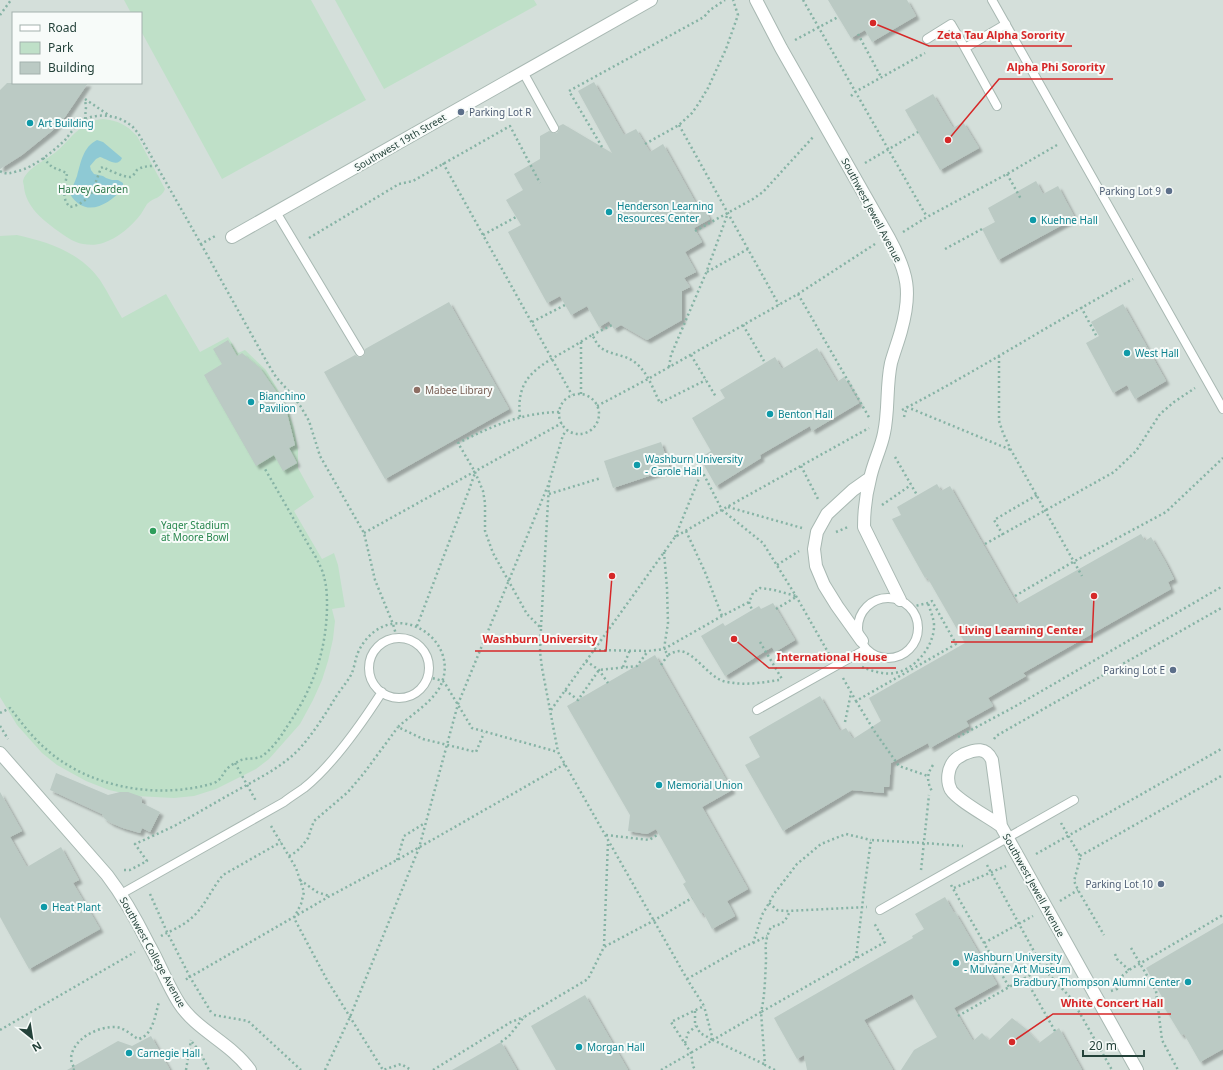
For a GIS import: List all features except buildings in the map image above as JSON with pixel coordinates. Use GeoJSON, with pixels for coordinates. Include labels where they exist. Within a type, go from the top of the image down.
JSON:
{"type":"FeatureCollection","features":[{"type":"Feature","properties":{"kind":"street","name":"Southwest 19th Street"},"geometry":{"type":"LineString","coordinates":[[232,237],[651,0]]}},
{"type":"Feature","properties":{"kind":"street","name":"Southwest Jewell Avenue"},"geometry":{"type":"LineString","coordinates":[[756,0],[781,48],[852,171],[899,257],[905,274],[908,291],[904,320],[890,369],[888,380],[887,418],[884,434],[870,478],[864,517],[864,527],[900,600]]}},
{"type":"Feature","properties":{"kind":"street"},"geometry":{"type":"LineString","coordinates":[[864,645],[824,584],[816,566],[814,550],[817,532],[827,514],[853,490],[870,478]]}},
{"type":"Feature","properties":{"kind":"street","name":"Southwest Jewell Avenue"},"geometry":{"type":"LineString","coordinates":[[1001,826],[957,797],[951,789],[948,780],[949,768],[954,759],[976,750],[983,750],[989,754],[992,760],[1001,826],[1137,1070]]}},
{"type":"Feature","properties":{"kind":"street","name":"Southwest College Avenue"},"geometry":{"type":"LineString","coordinates":[[0,753],[107,875],[121,894],[180,1004],[195,1021],[228,1046],[250,1070]]}},
{"type":"Feature","properties":{"kind":"lane"},"geometry":{"type":"LineString","coordinates":[[992,0],[1223,409]]}},
{"type":"Feature","properties":{"kind":"lane"},"geometry":{"type":"LineString","coordinates":[[927,39],[951,24],[997,106]]}},
{"type":"Feature","properties":{"kind":"lane"},"geometry":{"type":"LineString","coordinates":[[965,48],[1006,24]]}},
{"type":"Feature","properties":{"kind":"lane"},"geometry":{"type":"LineString","coordinates":[[523,72],[554,128]]}},
{"type":"Feature","properties":{"kind":"lane"},"geometry":{"type":"LineString","coordinates":[[276,212],[360,352]]}},
{"type":"Feature","properties":{"kind":"lane"},"geometry":{"type":"LineString","coordinates":[[888,598],[900,600],[910,608],[917,619],[918,628],[913,646],[905,653],[892,658],[878,656],[864,645],[858,631],[859,621],[865,609],[874,601],[888,598]]}},
{"type":"Feature","properties":{"kind":"lane"},"geometry":{"type":"LineString","coordinates":[[397,638],[410,639],[416,642],[425,652],[429,664],[428,677],[421,689],[409,696],[402,698],[395,697],[382,692],[376,687],[369,672],[369,664],[376,649],[382,643],[397,638]]}},
{"type":"Feature","properties":{"kind":"lane"},"geometry":{"type":"LineString","coordinates":[[757,710],[864,645]]}},
{"type":"Feature","properties":{"kind":"lane"},"geometry":{"type":"LineString","coordinates":[[121,894],[284,802],[304,787],[323,769],[344,745],[382,692]]}},
{"type":"Feature","properties":{"kind":"lane"},"geometry":{"type":"LineString","coordinates":[[880,910],[1074,800]]}},
{"type":"Feature","properties":{"kind":"path"},"geometry":{"type":"LineString","coordinates":[[0,15],[11,0]]}},
{"type":"Feature","properties":{"kind":"path"},"geometry":{"type":"LineString","coordinates":[[602,147],[569,91],[704,17],[710,10],[725,0]]}},
{"type":"Feature","properties":{"kind":"path"},"geometry":{"type":"LineString","coordinates":[[646,144],[679,125],[699,104],[726,49],[738,15],[733,0]]}},
{"type":"Feature","properties":{"kind":"path"},"geometry":{"type":"LineString","coordinates":[[803,0],[927,218]]}},
{"type":"Feature","properties":{"kind":"path"},"geometry":{"type":"LineString","coordinates":[[781,48],[838,17]]}},
{"type":"Feature","properties":{"kind":"path"},"geometry":{"type":"LineString","coordinates":[[858,34],[881,77]]}},
{"type":"Feature","properties":{"kind":"path"},"geometry":{"type":"LineString","coordinates":[[85,120],[85,99],[111,116],[130,124],[138,133],[268,364],[276,377],[301,407],[309,421],[320,456],[364,533],[375,580],[393,624],[397,638]]}},
{"type":"Feature","properties":{"kind":"path"},"geometry":{"type":"LineString","coordinates":[[0,171],[4,174],[21,171],[43,158],[60,145],[78,125],[85,120],[99,116],[111,116]]}},
{"type":"Feature","properties":{"kind":"path"},"geometry":{"type":"LineString","coordinates":[[679,125],[779,305]]}},
{"type":"Feature","properties":{"kind":"path"},"geometry":{"type":"LineString","coordinates":[[296,246],[399,184],[413,181],[510,126],[540,183]]}},
{"type":"Feature","properties":{"kind":"path"},"geometry":{"type":"LineString","coordinates":[[852,171],[918,132]]}},
{"type":"Feature","properties":{"kind":"path"},"geometry":{"type":"LineString","coordinates":[[695,231],[763,192],[815,134]]}},
{"type":"Feature","properties":{"kind":"path"},"geometry":{"type":"LineString","coordinates":[[901,234],[1058,144]]}},
{"type":"Feature","properties":{"kind":"path"},"geometry":{"type":"LineString","coordinates":[[43,158],[52,168],[68,173],[64,193],[65,199],[70,207],[78,205],[91,195],[97,185],[95,184],[101,168],[103,167],[125,177],[129,177],[133,176],[138,169],[156,166]]}},
{"type":"Feature","properties":{"kind":"path"},"geometry":{"type":"LineString","coordinates":[[444,163],[572,396]]}},
{"type":"Feature","properties":{"kind":"path"},"geometry":{"type":"LineString","coordinates":[[1007,174],[1021,199]]}},
{"type":"Feature","properties":{"kind":"path"},"geometry":{"type":"LineString","coordinates":[[669,367],[671,355],[706,273],[728,213]]}},
{"type":"Feature","properties":{"kind":"path"},"geometry":{"type":"LineString","coordinates":[[483,235],[516,217]]}},
{"type":"Feature","properties":{"kind":"path"},"geometry":{"type":"LineString","coordinates":[[945,249],[982,229]]}},
{"type":"Feature","properties":{"kind":"path"},"geometry":{"type":"LineString","coordinates":[[201,244],[216,235],[232,237]]}},
{"type":"Feature","properties":{"kind":"path"},"geometry":{"type":"LineString","coordinates":[[597,406],[648,379],[798,294],[875,244]]}},
{"type":"Feature","properties":{"kind":"path"},"geometry":{"type":"LineString","coordinates":[[706,273],[748,249]]}},
{"type":"Feature","properties":{"kind":"path"},"geometry":{"type":"LineString","coordinates":[[900,411],[1081,307],[1134,279]]}},
{"type":"Feature","properties":{"kind":"path"},"geometry":{"type":"LineString","coordinates":[[675,537],[874,425],[798,294]]}},
{"type":"Feature","properties":{"kind":"path"},"geometry":{"type":"LineString","coordinates":[[532,322],[565,304]]}},
{"type":"Feature","properties":{"kind":"path"},"geometry":{"type":"LineString","coordinates":[[1081,307],[1097,337]]}},
{"type":"Feature","properties":{"kind":"path"},"geometry":{"type":"LineString","coordinates":[[520,417],[518,404],[521,391],[526,380],[533,372],[552,358],[612,325]]}},
{"type":"Feature","properties":{"kind":"path"},"geometry":{"type":"LineString","coordinates":[[743,325],[764,361]]}},
{"type":"Feature","properties":{"kind":"path"},"geometry":{"type":"LineString","coordinates":[[592,335],[598,345],[603,349],[626,357],[641,368],[660,403],[706,380]]}},
{"type":"Feature","properties":{"kind":"path"},"geometry":{"type":"LineString","coordinates":[[581,342],[581,394]]}},
{"type":"Feature","properties":{"kind":"path"},"geometry":{"type":"LineString","coordinates":[[691,355],[716,397]]}},
{"type":"Feature","properties":{"kind":"path"},"geometry":{"type":"LineString","coordinates":[[999,355],[999,422],[1002,433],[1082,576]]}},
{"type":"Feature","properties":{"kind":"path"},"geometry":{"type":"LineString","coordinates":[[985,544],[1114,472],[1136,451],[1160,414],[1174,402],[1196,387]]}},
{"type":"Feature","properties":{"kind":"path"},"geometry":{"type":"LineString","coordinates":[[581,394],[591,398],[597,406],[599,417],[596,424],[592,429],[583,433],[567,430],[562,423],[559,412],[562,403],[572,396],[581,394]]}},
{"type":"Feature","properties":{"kind":"path"},"geometry":{"type":"LineString","coordinates":[[907,408],[1011,450]]}},
{"type":"Feature","properties":{"kind":"path"},"geometry":{"type":"LineString","coordinates":[[541,628],[528,614],[493,553],[485,531],[483,491],[475,472],[458,443],[491,427],[520,417],[542,412],[559,412]]}},
{"type":"Feature","properties":{"kind":"path"},"geometry":{"type":"LineString","coordinates":[[364,533],[562,423]]}},
{"type":"Feature","properties":{"kind":"path"},"geometry":{"type":"LineString","coordinates":[[325,1070],[350,1017],[419,848],[458,704],[549,482],[563,436],[567,430]]}},
{"type":"Feature","properties":{"kind":"path"},"geometry":{"type":"LineString","coordinates":[[895,457],[917,496]]}},
{"type":"Feature","properties":{"kind":"path"},"geometry":{"type":"LineString","coordinates":[[1015,596],[1073,562],[1166,512],[1223,458]]}},
{"type":"Feature","properties":{"kind":"path"},"geometry":{"type":"LineString","coordinates":[[801,466],[827,514]]}},
{"type":"Feature","properties":{"kind":"path"},"geometry":{"type":"LineString","coordinates":[[0,713],[10,708],[46,749],[59,760],[78,771],[98,780],[140,789],[167,791],[215,782],[221,779],[226,770],[235,763],[244,758],[261,757],[269,750],[282,735],[295,716],[316,673],[324,647],[327,622],[327,600],[324,576],[314,555],[265,469]]}},
{"type":"Feature","properties":{"kind":"path"},"geometry":{"type":"LineString","coordinates":[[551,710],[675,537],[702,471],[722,510],[763,543],[796,596],[829,655]]}},
{"type":"Feature","properties":{"kind":"path"},"geometry":{"type":"LineString","coordinates":[[417,626],[475,472]]}},
{"type":"Feature","properties":{"kind":"path"},"geometry":{"type":"LineString","coordinates":[[549,494],[600,478]]}},
{"type":"Feature","properties":{"kind":"path"},"geometry":{"type":"LineString","coordinates":[[549,482],[540,652],[544,684],[551,710],[558,752],[653,921],[704,1006],[714,1040]]}},
{"type":"Feature","properties":{"kind":"path"},"geometry":{"type":"LineString","coordinates":[[881,505],[912,485]]}},
{"type":"Feature","properties":{"kind":"path"},"geometry":{"type":"LineString","coordinates":[[1003,535],[994,520],[1037,496]]}},
{"type":"Feature","properties":{"kind":"path"},"geometry":{"type":"LineString","coordinates":[[727,507],[806,529]]}},
{"type":"Feature","properties":{"kind":"path"},"geometry":{"type":"LineString","coordinates":[[833,533],[854,525]]}},
{"type":"Feature","properties":{"kind":"path"},"geometry":{"type":"LineString","coordinates":[[686,531],[722,616]]}},
{"type":"Feature","properties":{"kind":"path"},"geometry":{"type":"LineString","coordinates":[[777,565],[800,550]]}},
{"type":"Feature","properties":{"kind":"path"},"geometry":{"type":"LineString","coordinates":[[664,552],[668,623],[664,649],[668,655]]}},
{"type":"Feature","properties":{"kind":"path"},"geometry":{"type":"LineString","coordinates":[[953,740],[1223,586]]}},
{"type":"Feature","properties":{"kind":"path"},"geometry":{"type":"LineString","coordinates":[[594,650],[648,651],[664,649],[748,602],[753,593],[760,588],[796,596]]}},
{"type":"Feature","properties":{"kind":"path"},"geometry":{"type":"LineString","coordinates":[[776,609],[796,596]]}},
{"type":"Feature","properties":{"kind":"path"},"geometry":{"type":"LineString","coordinates":[[856,701],[956,644],[932,600],[928,603],[910,608]]}},
{"type":"Feature","properties":{"kind":"path"},"geometry":{"type":"LineString","coordinates":[[748,602],[752,610]]}},
{"type":"Feature","properties":{"kind":"path"},"geometry":{"type":"LineString","coordinates":[[860,667],[876,672],[894,673],[914,664],[928,647],[932,636],[934,625],[928,603]]}},
{"type":"Feature","properties":{"kind":"path"},"geometry":{"type":"LineString","coordinates":[[994,739],[996,736],[1223,607]]}},
{"type":"Feature","properties":{"kind":"path"},"geometry":{"type":"LineString","coordinates":[[120,868],[125,871],[130,870],[147,861],[135,844],[176,825],[273,770],[300,748],[315,731],[351,674],[357,654],[362,644],[371,634],[381,627],[393,624],[406,623],[417,626],[433,637],[443,657],[445,669],[443,681],[438,691],[432,699],[398,727],[348,792],[314,821],[308,838],[296,852],[289,856]]}},
{"type":"Feature","properties":{"kind":"path"},"geometry":{"type":"LineString","coordinates":[[661,665],[668,655],[681,651],[695,659],[713,676],[723,680],[738,684],[753,684],[783,679],[760,642]]}},
{"type":"Feature","properties":{"kind":"path"},"geometry":{"type":"LineString","coordinates":[[622,668],[630,650]]}},
{"type":"Feature","properties":{"kind":"path"},"geometry":{"type":"LineString","coordinates":[[599,670],[637,666],[648,651]]}},
{"type":"Feature","properties":{"kind":"path"},"geometry":{"type":"LineString","coordinates":[[586,662],[599,670],[608,683]]}},
{"type":"Feature","properties":{"kind":"path"},"geometry":{"type":"LineString","coordinates":[[565,690],[578,700],[599,670]]}},
{"type":"Feature","properties":{"kind":"path"},"geometry":{"type":"LineString","coordinates":[[846,673],[842,676],[851,693],[875,732],[899,766],[928,776]]}},
{"type":"Feature","properties":{"kind":"path"},"geometry":{"type":"LineString","coordinates":[[428,677],[443,681],[472,728],[484,733],[558,752]]}},
{"type":"Feature","properties":{"kind":"path"},"geometry":{"type":"LineString","coordinates":[[845,722],[851,693]]}},
{"type":"Feature","properties":{"kind":"path"},"geometry":{"type":"LineString","coordinates":[[398,727],[423,739],[476,752],[484,733]]}},
{"type":"Feature","properties":{"kind":"path"},"geometry":{"type":"LineString","coordinates":[[1034,855],[1223,748]]}},
{"type":"Feature","properties":{"kind":"path"},"geometry":{"type":"LineString","coordinates":[[235,763],[248,784],[263,814],[296,868],[304,892],[301,904],[294,918]]}},
{"type":"Feature","properties":{"kind":"path"},"geometry":{"type":"LineString","coordinates":[[190,977],[330,896],[419,848],[565,764]]}},
{"type":"Feature","properties":{"kind":"path"},"geometry":{"type":"LineString","coordinates":[[1080,856],[1223,774]]}},
{"type":"Feature","properties":{"kind":"path"},"geometry":{"type":"LineString","coordinates":[[921,872],[929,795]]}},
{"type":"Feature","properties":{"kind":"path"},"geometry":{"type":"LineString","coordinates":[[1059,818],[1080,856],[1074,881],[1104,935]]}},
{"type":"Feature","properties":{"kind":"path"},"geometry":{"type":"LineString","coordinates":[[397,860],[404,836],[426,823]]}},
{"type":"Feature","properties":{"kind":"path"},"geometry":{"type":"LineString","coordinates":[[605,835],[649,840],[658,834]]}},
{"type":"Feature","properties":{"kind":"path"},"geometry":{"type":"LineString","coordinates":[[753,943],[762,915],[774,894],[797,864],[821,844],[846,834],[871,840],[924,843]]}},
{"type":"Feature","properties":{"kind":"path"},"geometry":{"type":"LineString","coordinates":[[433,1070],[511,1022],[524,1017],[588,979],[604,947],[608,840]]}},
{"type":"Feature","properties":{"kind":"path"},"geometry":{"type":"LineString","coordinates":[[856,958],[871,840]]}},
{"type":"Feature","properties":{"kind":"path"},"geometry":{"type":"LineString","coordinates":[[0,1030],[189,920],[199,910],[216,883],[224,875],[281,842]]}},
{"type":"Feature","properties":{"kind":"path"},"geometry":{"type":"LineString","coordinates":[[980,852],[1043,968],[1070,997],[1076,999],[1078,1010],[1112,1070]]}},
{"type":"Feature","properties":{"kind":"path"},"geometry":{"type":"LineString","coordinates":[[954,888],[1009,866]]}},
{"type":"Feature","properties":{"kind":"path"},"geometry":{"type":"LineString","coordinates":[[944,873],[1010,987]]}},
{"type":"Feature","properties":{"kind":"path"},"geometry":{"type":"LineString","coordinates":[[300,880],[317,892],[330,896]]}},
{"type":"Feature","properties":{"kind":"path"},"geometry":{"type":"LineString","coordinates":[[143,881],[151,894],[167,932],[190,977],[212,1015],[248,1022],[301,1070]]}},
{"type":"Feature","properties":{"kind":"path"},"geometry":{"type":"LineString","coordinates":[[1060,901],[1078,890]]}},
{"type":"Feature","properties":{"kind":"path"},"geometry":{"type":"LineString","coordinates":[[604,947],[692,898]]}},
{"type":"Feature","properties":{"kind":"path"},"geometry":{"type":"LineString","coordinates":[[769,903],[777,910],[790,911],[870,907]]}},
{"type":"Feature","properties":{"kind":"path"},"geometry":{"type":"LineString","coordinates":[[687,979],[767,935],[772,928],[786,920],[790,911]]}},
{"type":"Feature","properties":{"kind":"path"},"geometry":{"type":"LineString","coordinates":[[984,943],[1036,915]]}},
{"type":"Feature","properties":{"kind":"path"},"geometry":{"type":"LineString","coordinates":[[1106,992],[1117,989],[1123,975],[1129,970],[1223,915]]}},
{"type":"Feature","properties":{"kind":"path"},"geometry":{"type":"LineString","coordinates":[[294,918],[327,980],[383,1070],[401,1064],[411,1070]]}},
{"type":"Feature","properties":{"kind":"path"},"geometry":{"type":"LineString","coordinates":[[765,1065],[761,1012],[767,935]]}},
{"type":"Feature","properties":{"kind":"path"},"geometry":{"type":"LineString","coordinates":[[661,1070],[884,942]]}},
{"type":"Feature","properties":{"kind":"path"},"geometry":{"type":"LineString","coordinates":[[1131,948],[1156,991],[1162,1040],[1178,1070]]}},
{"type":"Feature","properties":{"kind":"path"},"geometry":{"type":"LineString","coordinates":[[134,952],[138,959]]}},
{"type":"Feature","properties":{"kind":"path"},"geometry":{"type":"LineString","coordinates":[[1115,954],[1117,959],[1129,970]]}},
{"type":"Feature","properties":{"kind":"path"},"geometry":{"type":"LineString","coordinates":[[958,1016],[1061,957]]}},
{"type":"Feature","properties":{"kind":"path"},"geometry":{"type":"LineString","coordinates":[[1025,978],[1055,1031]]}},
{"type":"Feature","properties":{"kind":"path"},"geometry":{"type":"LineString","coordinates":[[73,1070],[71,1060],[74,1050],[83,1038],[90,1033],[117,1028],[123,1029],[138,1039],[145,1037],[149,1033],[155,1018],[161,997]]}},
{"type":"Feature","properties":{"kind":"path"},"geometry":{"type":"LineString","coordinates":[[694,1069],[691,1053],[671,1022],[704,1006]]}},
{"type":"Feature","properties":{"kind":"path"},"geometry":{"type":"LineString","coordinates":[[695,1011],[695,1023],[700,1034],[775,1070]]}},
{"type":"Feature","properties":{"kind":"path"},"geometry":{"type":"LineString","coordinates":[[500,1042],[509,1036],[524,1017]]}},
{"type":"Feature","properties":{"kind":"path"},"geometry":{"type":"LineString","coordinates":[[685,1043],[688,1033],[696,1026]]}},
{"type":"Feature","properties":{"kind":"path"},"geometry":{"type":"LineString","coordinates":[[186,1070],[191,1040]]}},
{"type":"Feature","properties":{"kind":"shaded area"},"geometry":{"type":"Polygon","coordinates":[[[0,0],[1223,0],[1223,1070],[0,1070],[0,0]]]}},
{"type":"Feature","properties":{"kind":"green space"},"geometry":{"type":"Polygon","coordinates":[[[124,0],[311,0],[366,100],[222,179],[142,33],[142,12],[130,12],[124,0]]]}},
{"type":"Feature","properties":{"kind":"green space"},"geometry":{"type":"Polygon","coordinates":[[[335,0],[534,0],[537,5],[384,89],[335,0]]]}},
{"type":"Feature","properties":{"kind":"green space","name":"Harvey Garden"},"geometry":{"type":"Polygon","coordinates":[[[103,119],[122,124],[137,136],[165,189],[161,195],[147,204],[129,228],[109,241],[93,245],[79,243],[69,239],[41,218],[28,201],[25,194],[23,181],[25,176],[32,168],[57,151],[83,126],[96,120],[103,119]]]}},
{"type":"Feature","properties":{"kind":"green space","name":"Yager Stadium at Moore Bowl"},"geometry":{"type":"Polygon","coordinates":[[[17,235],[52,245],[73,255],[83,262],[100,280],[122,318],[166,294],[200,352],[228,337],[238,353],[245,350],[266,370],[287,407],[294,428],[298,450],[298,468],[314,497],[294,511],[322,559],[334,553],[338,565],[345,607],[332,609],[335,621],[328,661],[322,680],[300,724],[269,759],[256,769],[216,789],[194,796],[174,798],[136,796],[109,790],[86,781],[57,765],[42,753],[17,725],[0,697],[0,236],[17,235]]]}},
{"type":"Feature","properties":{"kind":"water"},"geometry":{"type":"Polygon","coordinates":[[[97,140],[103,142],[122,158],[120,161],[115,163],[100,157],[90,166],[91,170],[94,174],[112,180],[118,180],[123,183],[123,188],[111,200],[97,207],[90,208],[76,202],[70,194],[83,155],[92,143],[97,140]]]}},
{"type":"Feature","properties":{"kind":"place","name":"Zeta Tau Alpha Sorority"},"geometry":{"type":"Point","coordinates":[873,23]}},
{"type":"Feature","properties":{"kind":"place","name":"Parking Lot R"},"geometry":{"type":"Point","coordinates":[461,112]}},
{"type":"Feature","properties":{"kind":"place","name":"Art Building"},"geometry":{"type":"Point","coordinates":[30,123]}},
{"type":"Feature","properties":{"kind":"place","name":"Alpha Phi Sorority"},"geometry":{"type":"Point","coordinates":[948,140]}},
{"type":"Feature","properties":{"kind":"place","name":"Parking Lot 9"},"geometry":{"type":"Point","coordinates":[1169,191]}},
{"type":"Feature","properties":{"kind":"place","name":"Henderson Learning Resources Center"},"geometry":{"type":"Point","coordinates":[609,212]}},
{"type":"Feature","properties":{"kind":"place","name":"Kuehne Hall"},"geometry":{"type":"Point","coordinates":[1033,220]}},
{"type":"Feature","properties":{"kind":"place","name":"West Hall"},"geometry":{"type":"Point","coordinates":[1127,353]}},
{"type":"Feature","properties":{"kind":"place","name":"Mabee Library"},"geometry":{"type":"Point","coordinates":[417,390]}},
{"type":"Feature","properties":{"kind":"place","name":"Bianchino Pavilion"},"geometry":{"type":"Point","coordinates":[251,402]}},
{"type":"Feature","properties":{"kind":"place","name":"Benton Hall"},"geometry":{"type":"Point","coordinates":[770,414]}},
{"type":"Feature","properties":{"kind":"place","name":"Washburn University - Carole Hall"},"geometry":{"type":"Point","coordinates":[637,465]}},
{"type":"Feature","properties":{"kind":"place","name":"Yager Stadium at Moore Bowl"},"geometry":{"type":"Point","coordinates":[153,531]}},
{"type":"Feature","properties":{"kind":"place","name":"Washburn University"},"geometry":{"type":"Point","coordinates":[612,576]}},
{"type":"Feature","properties":{"kind":"place","name":"Living Learning Center"},"geometry":{"type":"Point","coordinates":[1094,596]}},
{"type":"Feature","properties":{"kind":"place","name":"International House"},"geometry":{"type":"Point","coordinates":[734,639]}},
{"type":"Feature","properties":{"kind":"place","name":"Parking Lot E"},"geometry":{"type":"Point","coordinates":[1173,670]}},
{"type":"Feature","properties":{"kind":"place","name":"Memorial Union"},"geometry":{"type":"Point","coordinates":[659,785]}},
{"type":"Feature","properties":{"kind":"place","name":"Parking Lot 10"},"geometry":{"type":"Point","coordinates":[1161,884]}},
{"type":"Feature","properties":{"kind":"place","name":"Heat Plant"},"geometry":{"type":"Point","coordinates":[44,907]}},
{"type":"Feature","properties":{"kind":"place","name":"Washburn University - Mulvane Art Museum"},"geometry":{"type":"Point","coordinates":[956,963]}},
{"type":"Feature","properties":{"kind":"place","name":"Bradbury Thompson Alumni Center"},"geometry":{"type":"Point","coordinates":[1188,982]}},
{"type":"Feature","properties":{"kind":"place","name":"White Concert Hall"},"geometry":{"type":"Point","coordinates":[1012,1042]}},
{"type":"Feature","properties":{"kind":"place","name":"Morgan Hall"},"geometry":{"type":"Point","coordinates":[579,1047]}},
{"type":"Feature","properties":{"kind":"place","name":"Carnegie Hall"},"geometry":{"type":"Point","coordinates":[129,1053]}}]}
